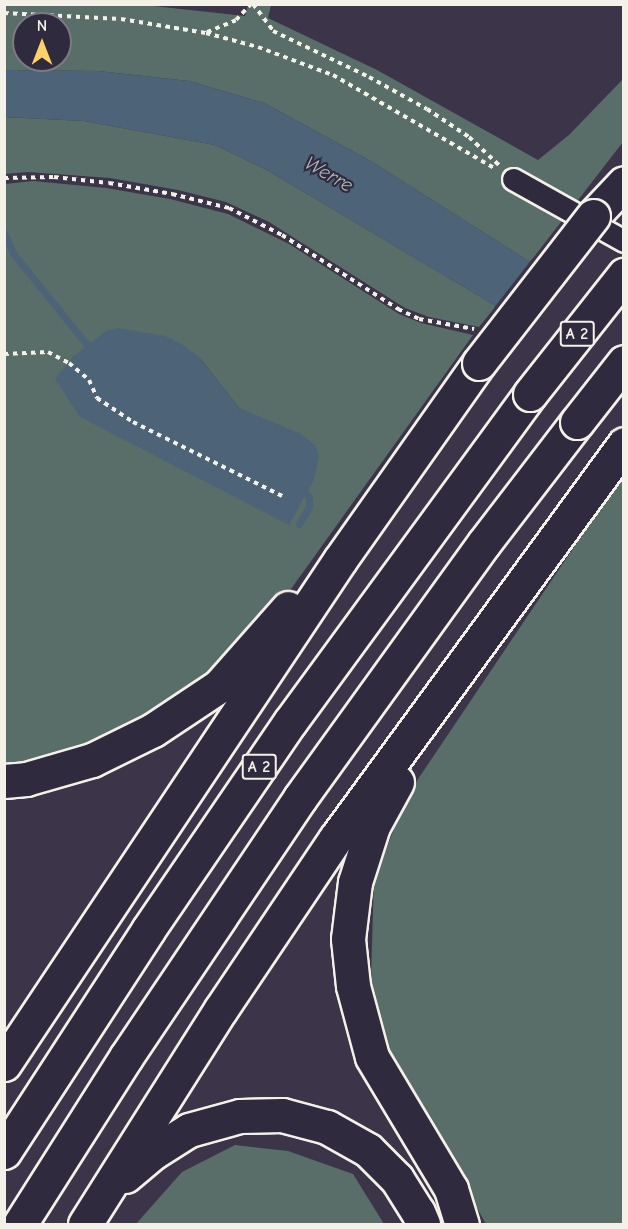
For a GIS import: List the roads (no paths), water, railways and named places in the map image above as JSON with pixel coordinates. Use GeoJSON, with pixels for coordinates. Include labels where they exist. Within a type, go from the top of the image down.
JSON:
{"type":"FeatureCollection","features":[{"type":"Feature","properties":{"kind":"highway"},"geometry":{"type":"LineString","coordinates":[[4,1064],[340,560],[479,363],[593,216],[624,183]]}},
{"type":"Feature","properties":{"kind":"highway","name":"A 2"},"geometry":{"type":"LineString","coordinates":[[4,1152],[148,930],[290,722],[530,394],[624,275]]}},
{"type":"Feature","properties":{"kind":"highway"},"geometry":{"type":"LineString","coordinates":[[20,1224],[126,1057],[300,798],[484,543],[624,362]]}},
{"type":"Feature","properties":{"kind":"highway"},"geometry":{"type":"LineString","coordinates":[[85,1224],[220,1009],[336,838],[429,707],[622,446]]}},
{"type":"Feature","properties":{"kind":"highway"},"geometry":{"type":"LineString","coordinates":[[4,782],[26,779],[92,760],[162,724],[219,686],[311,582],[340,560]]}},
{"type":"Feature","properties":{"kind":"highway"},"geometry":{"type":"LineString","coordinates":[[429,707],[401,773],[373,826],[355,882],[348,939],[353,986],[372,1057],[451,1189],[462,1224]]}},
{"type":"Feature","properties":{"kind":"highway"},"geometry":{"type":"LineString","coordinates":[[105,1192],[154,1152],[189,1130],[240,1116],[282,1115],[327,1127],[368,1150],[397,1179],[423,1224]]}},
{"type":"Feature","properties":{"kind":"street"},"geometry":{"type":"LineString","coordinates":[[513,178],[624,241]]}},
{"type":"Feature","properties":{"kind":"water","name":"Werre"},"geometry":{"type":"Polygon","coordinates":[[[4,70],[12,70],[12,72],[98,71],[189,81],[264,103],[369,160],[530,262],[623,316],[496,306],[267,170],[215,145],[84,121],[5,117],[4,70]]]}},
{"type":"Feature","properties":{"kind":"water"},"geometry":{"type":"Polygon","coordinates":[[[118,328],[165,336],[183,345],[200,358],[239,408],[301,434],[315,445],[319,456],[314,480],[289,525],[80,417],[55,379],[74,356],[106,331],[118,328]]]}},
{"type":"Feature","properties":{"kind":"waterway"},"geometry":{"type":"LineString","coordinates":[[4,233],[13,253],[93,352]]}},
{"type":"Feature","properties":{"kind":"waterway"},"geometry":{"type":"LineString","coordinates":[[299,524],[309,507],[309,497],[303,490]]}}]}
